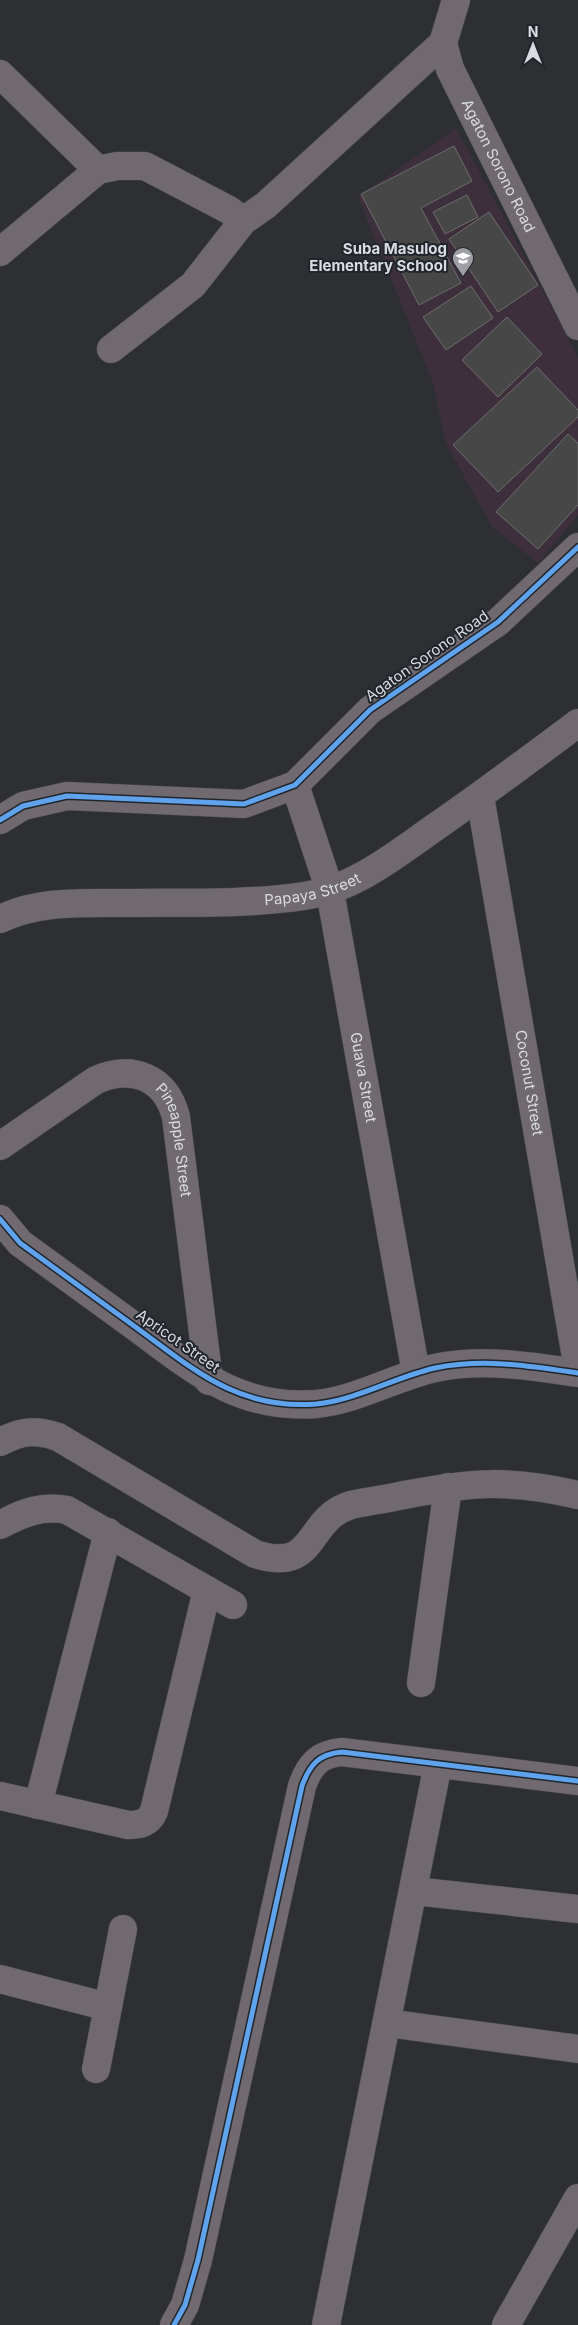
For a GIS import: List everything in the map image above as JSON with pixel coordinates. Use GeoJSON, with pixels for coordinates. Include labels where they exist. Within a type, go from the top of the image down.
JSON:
{"type":"FeatureCollection","features":[{"type":"Feature","properties":{"kind":"street"},"geometry":{"type":"LineString","coordinates":[[111,349],[193,285],[243,221],[266,205],[443,43],[456,0]]}},
{"type":"Feature","properties":{"kind":"street","name":"Agaton Sorono Road"},"geometry":{"type":"LineString","coordinates":[[443,43],[450,69],[578,326]]}},
{"type":"Feature","properties":{"kind":"street"},"geometry":{"type":"LineString","coordinates":[[0,74],[98,170]]}},
{"type":"Feature","properties":{"kind":"street"},"geometry":{"type":"LineString","coordinates":[[0,252],[98,170],[117,166],[146,166],[229,210],[243,221]]}},
{"type":"Feature","properties":{"kind":"street","name":"Agaton Sorono Road"},"geometry":{"type":"LineString","coordinates":[[0,820],[23,806],[66,796],[244,804],[295,785],[370,710],[498,622],[578,547]]}},
{"type":"Feature","properties":{"kind":"street","name":"Papaya Street"},"geometry":{"type":"LineString","coordinates":[[0,919],[17,910],[54,904],[234,901],[305,896],[330,891],[351,882],[389,860],[480,796],[578,723]]}},
{"type":"Feature","properties":{"kind":"street","name":"Guava Street"},"geometry":{"type":"LineString","coordinates":[[295,785],[330,891],[416,1374]]}},
{"type":"Feature","properties":{"kind":"street","name":"Coconut Street"},"geometry":{"type":"LineString","coordinates":[[480,796],[578,1369]]}},
{"type":"Feature","properties":{"kind":"street","name":"Pineapple Street"},"geometry":{"type":"LineString","coordinates":[[0,1146],[96,1080],[108,1075],[131,1073],[143,1076],[155,1082],[166,1092],[176,1117],[209,1381]]}},
{"type":"Feature","properties":{"kind":"street","name":"Apricot Street"},"geometry":{"type":"LineString","coordinates":[[0,1220],[20,1243],[209,1381],[249,1397],[294,1404],[318,1404],[358,1394],[435,1368],[482,1363],[508,1364],[578,1373]]}},
{"type":"Feature","properties":{"kind":"street"},"geometry":{"type":"LineString","coordinates":[[0,1442],[29,1431],[43,1431],[58,1437],[255,1554],[269,1558],[283,1559],[296,1555],[306,1548],[323,1522],[332,1514],[350,1506],[448,1487],[493,1483],[515,1483],[578,1495]]}},
{"type":"Feature","properties":{"kind":"street"},"geometry":{"type":"LineString","coordinates":[[421,1683],[448,1487]]}},
{"type":"Feature","properties":{"kind":"street"},"geometry":{"type":"LineString","coordinates":[[0,1525],[31,1510],[56,1508],[67,1510],[232,1605]]}},
{"type":"Feature","properties":{"kind":"street"},"geometry":{"type":"LineString","coordinates":[[38,1805],[108,1532]]}},
{"type":"Feature","properties":{"kind":"street"},"geometry":{"type":"LineString","coordinates":[[0,1796],[128,1824],[142,1824],[152,1817],[207,1590]]}},
{"type":"Feature","properties":{"kind":"street"},"geometry":{"type":"LineString","coordinates":[[174,2325],[185,2305],[198,2260],[302,1786],[307,1771],[320,1757],[342,1752],[578,1781]]}},
{"type":"Feature","properties":{"kind":"street"},"geometry":{"type":"LineString","coordinates":[[326,2325],[438,1764]]}},
{"type":"Feature","properties":{"kind":"street"},"geometry":{"type":"LineString","coordinates":[[414,1891],[578,1908]]}},
{"type":"Feature","properties":{"kind":"street"},"geometry":{"type":"LineString","coordinates":[[96,2069],[123,1929]]}},
{"type":"Feature","properties":{"kind":"street"},"geometry":{"type":"LineString","coordinates":[[0,1979],[108,2008]]}},
{"type":"Feature","properties":{"kind":"street"},"geometry":{"type":"LineString","coordinates":[[387,2023],[578,2049]]}},
{"type":"Feature","properties":{"kind":"street"},"geometry":{"type":"LineString","coordinates":[[506,2325],[578,2198]]}},
{"type":"Feature","properties":{"kind":"shaded area","name":"Suba Masulog Elementary School"},"geometry":{"type":"Polygon","coordinates":[[[456,128],[578,357],[578,515],[538,563],[492,527],[446,444],[433,383],[358,197],[456,128]]]}},
{"type":"Feature","properties":{"kind":"building"},"geometry":{"type":"Polygon","coordinates":[[[454,146],[472,181],[421,208],[461,283],[419,305],[361,194],[454,146]]]}},
{"type":"Feature","properties":{"kind":"building"},"geometry":{"type":"Polygon","coordinates":[[[467,195],[478,217],[445,234],[433,212],[467,195]]]}},
{"type":"Feature","properties":{"kind":"building"},"geometry":{"type":"Polygon","coordinates":[[[489,212],[538,285],[498,312],[449,239],[489,212]]]}},
{"type":"Feature","properties":{"kind":"building"},"geometry":{"type":"Polygon","coordinates":[[[471,286],[493,318],[446,350],[423,317],[471,286]]]}},
{"type":"Feature","properties":{"kind":"building"},"geometry":{"type":"Polygon","coordinates":[[[507,317],[542,354],[498,397],[462,360],[507,317]]]}},
{"type":"Feature","properties":{"kind":"building"},"geometry":{"type":"Polygon","coordinates":[[[537,367],[578,410],[578,417],[498,492],[453,445],[537,367]]]}},
{"type":"Feature","properties":{"kind":"building"},"geometry":{"type":"Polygon","coordinates":[[[568,434],[578,443],[578,505],[538,549],[496,512],[568,434]]]}},
{"type":"Feature","properties":{"kind":"cycle path"},"geometry":{"type":"LineString","coordinates":[[0,820],[23,806],[67,796],[244,804],[295,785],[370,710],[498,622],[578,547]]}},
{"type":"Feature","properties":{"kind":"cycle path"},"geometry":{"type":"LineString","coordinates":[[0,1219],[20,1243],[194,1370],[238,1393],[261,1400],[287,1404],[331,1402],[420,1372],[453,1365],[507,1364],[578,1373]]}},
{"type":"Feature","properties":{"kind":"cycle path"},"geometry":{"type":"LineString","coordinates":[[174,2325],[185,2305],[198,2260],[302,1786],[312,1766],[327,1755],[342,1752],[578,1781]]}},
{"type":"Feature","properties":{"kind":"place","name":"Suba Masulog Elementary School"},"geometry":{"type":"Point","coordinates":[463,277]}}]}
